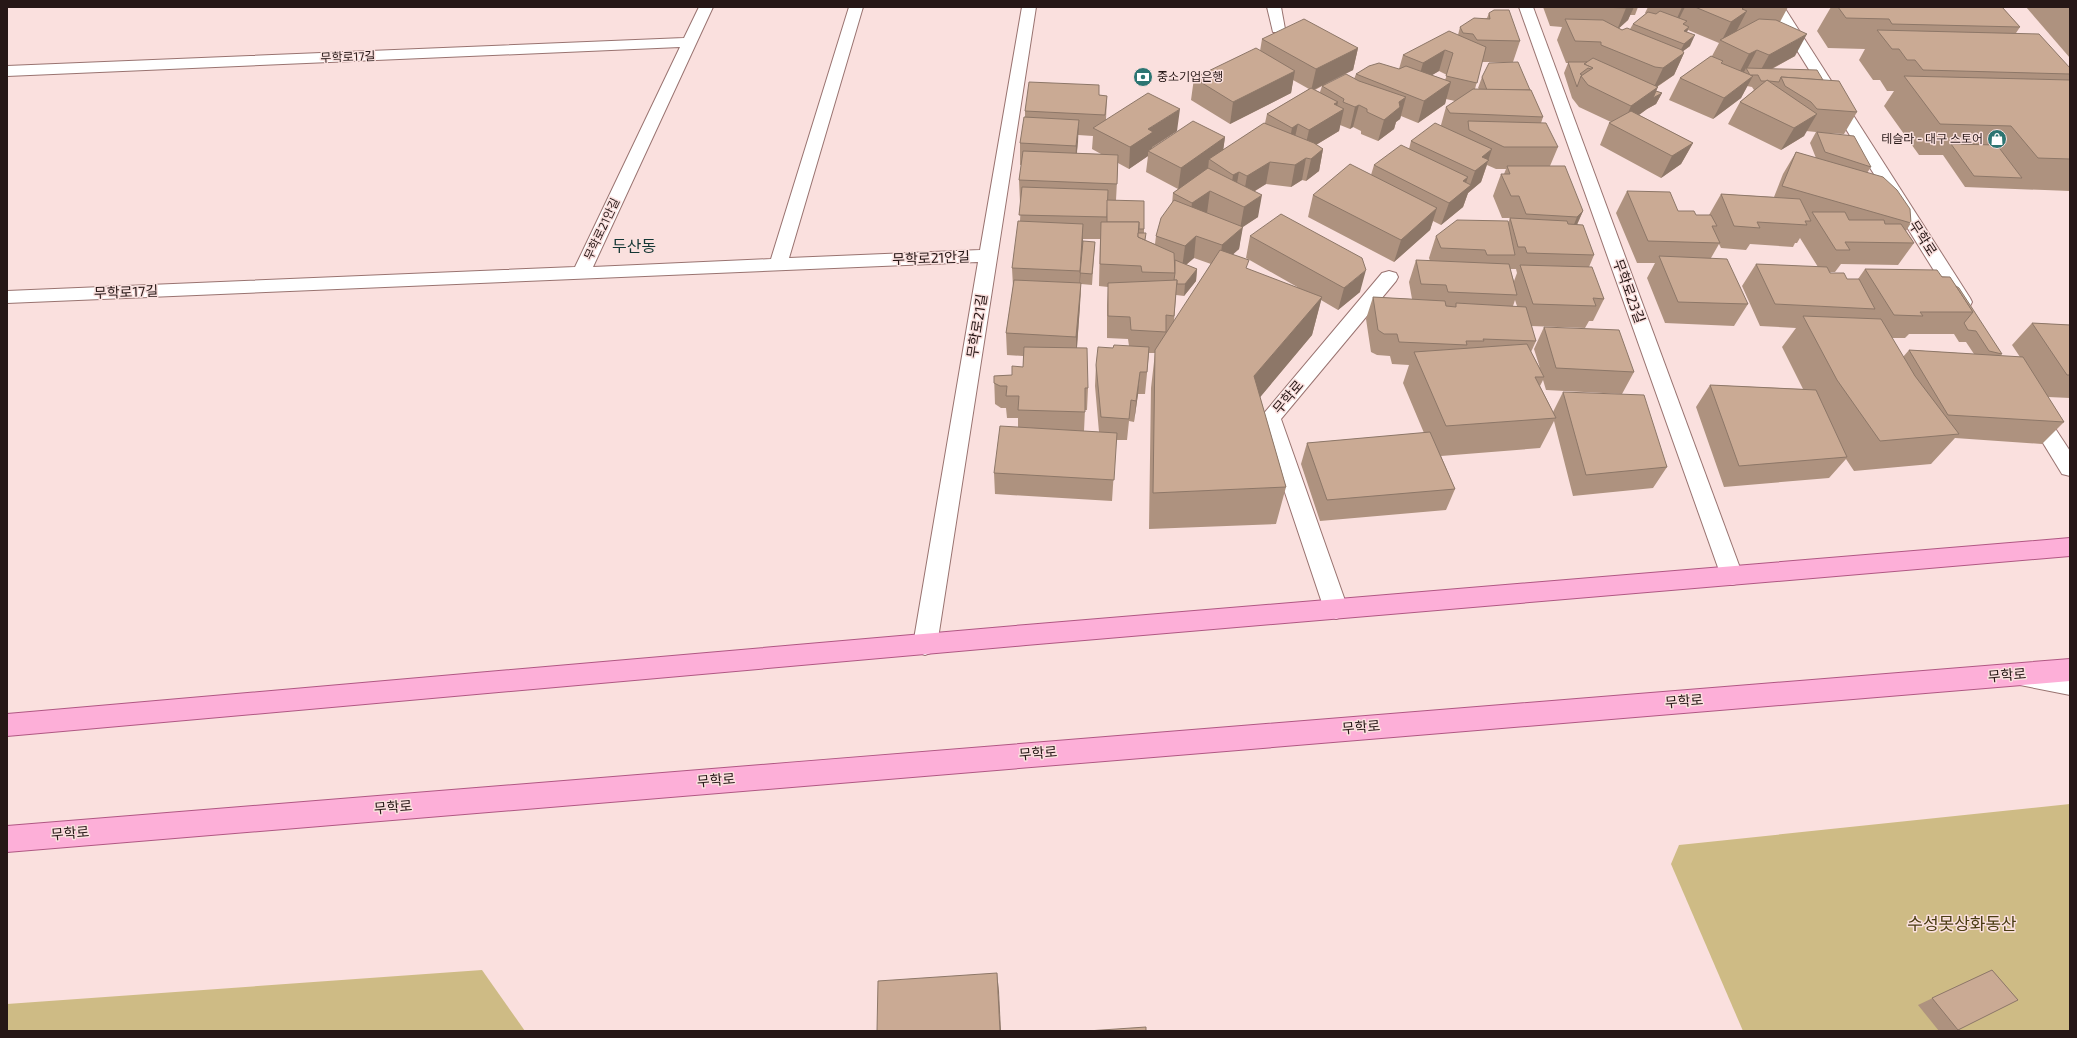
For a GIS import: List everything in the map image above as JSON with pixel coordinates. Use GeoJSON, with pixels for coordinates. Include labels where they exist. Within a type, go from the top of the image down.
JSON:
{"type":"FeatureCollection","features":[{"type":"Feature","properties":{"kind":"main road"},"geometry":{"type":"LineString","coordinates":[[7,724],[2070,547]]}},
{"type":"Feature","properties":{"kind":"main road","name":"무학로"},"geometry":{"type":"LineString","coordinates":[[7,839],[2070,670]]}},
{"type":"Feature","properties":{"kind":"street","name":"무학로21안길"},"geometry":{"type":"LineString","coordinates":[[706,7],[581,273],[988,256]]}},
{"type":"Feature","properties":{"kind":"street"},"geometry":{"type":"LineString","coordinates":[[778,265],[856,7]]}},
{"type":"Feature","properties":{"kind":"street","name":"무학로21길"},"geometry":{"type":"LineString","coordinates":[[925,645],[1029,7]]}},
{"type":"Feature","properties":{"kind":"street"},"geometry":{"type":"LineString","coordinates":[[1274,7],[1278,29]]}},
{"type":"Feature","properties":{"kind":"street","name":"무학로23길"},"geometry":{"type":"LineString","coordinates":[[1526,7],[1732,576]]}},
{"type":"Feature","properties":{"kind":"street","name":"무학로"},"geometry":{"type":"LineString","coordinates":[[1777,7],[1972,315]]}},
{"type":"Feature","properties":{"kind":"street","name":"무학로17길"},"geometry":{"type":"LineString","coordinates":[[7,71],[689,42]]}},
{"type":"Feature","properties":{"kind":"street","name":"무학로17길"},"geometry":{"type":"LineString","coordinates":[[7,297],[581,273]]}},
{"type":"Feature","properties":{"kind":"street","name":"무학로"},"geometry":{"type":"LineString","coordinates":[[1336,609],[1270,418],[1389,277]]}},
{"type":"Feature","properties":{"kind":"street"},"geometry":{"type":"LineString","coordinates":[[2023,395],[2070,468]]}},
{"type":"Feature","properties":{"kind":"street"},"geometry":{"type":"LineString","coordinates":[[2012,674],[2070,684]]}},
{"type":"Feature","properties":{"kind":"green space","name":"수성못상화동산"},"geometry":{"type":"Polygon","coordinates":[[[2070,804],[2070,1031],[1743,1031],[1671,864],[1679,845],[2070,804]]]}},
{"type":"Feature","properties":{"kind":"green space"},"geometry":{"type":"Polygon","coordinates":[[[482,970],[525,1031],[7,1031],[7,1004],[482,970]]]}},
{"type":"Feature","properties":{"kind":"building"},"geometry":{"type":"Polygon","coordinates":[[[1601,7],[1627,7],[1626,8],[1601,7]]]}},
{"type":"Feature","properties":{"kind":"building"},"geometry":{"type":"Polygon","coordinates":[[[1695,7],[1744,7],[1742,9],[1747,11],[1731,22],[1695,7]]]}},
{"type":"Feature","properties":{"kind":"building"},"geometry":{"type":"Polygon","coordinates":[[[1838,7],[2002,7],[2020,27],[1892,24],[1889,19],[1846,18],[1838,7]]]}},
{"type":"Feature","properties":{"kind":"building"},"geometry":{"type":"Polygon","coordinates":[[[1494,10],[1509,10],[1520,41],[1477,40],[1473,34],[1463,33],[1460,27],[1474,18],[1490,19],[1489,13],[1494,10]]]}},
{"type":"Feature","properties":{"kind":"building"},"geometry":{"type":"Polygon","coordinates":[[[1660,11],[1687,21],[1683,24],[1689,27],[1684,31],[1695,35],[1684,44],[1633,24],[1648,12],[1656,14],[1660,11]]]}},
{"type":"Feature","properties":{"kind":"building"},"geometry":{"type":"Polygon","coordinates":[[[1304,19],[1358,48],[1316,69],[1262,39],[1304,19]]]}},
{"type":"Feature","properties":{"kind":"building"},"geometry":{"type":"Polygon","coordinates":[[[1565,19],[1603,20],[1622,30],[1627,28],[1682,50],[1684,53],[1663,68],[1655,67],[1601,45],[1601,42],[1575,41],[1565,19]]]}},
{"type":"Feature","properties":{"kind":"building"},"geometry":{"type":"Polygon","coordinates":[[[1759,19],[1776,20],[1807,34],[1769,55],[1757,50],[1749,54],[1720,40],[1759,19]]]}},
{"type":"Feature","properties":{"kind":"building"},"geometry":{"type":"Polygon","coordinates":[[[1877,30],[2039,34],[2070,68],[2070,74],[1923,70],[1915,60],[1907,60],[1899,49],[1892,49],[1877,30]]]}},
{"type":"Feature","properties":{"kind":"building"},"geometry":{"type":"Polygon","coordinates":[[[1449,31],[1486,47],[1477,83],[1446,76],[1453,53],[1445,50],[1423,63],[1403,55],[1449,31]]]}},
{"type":"Feature","properties":{"kind":"building"},"geometry":{"type":"Polygon","coordinates":[[[1256,48],[1295,71],[1233,102],[1194,78],[1256,48]]]}},
{"type":"Feature","properties":{"kind":"building"},"geometry":{"type":"Polygon","coordinates":[[[1711,56],[1723,61],[1721,63],[1753,76],[1724,98],[1680,78],[1711,56]]]}},
{"type":"Feature","properties":{"kind":"building"},"geometry":{"type":"Polygon","coordinates":[[[1593,58],[1658,87],[1631,106],[1588,85],[1581,76],[1593,68],[1584,64],[1593,58]]]}},
{"type":"Feature","properties":{"kind":"building"},"geometry":{"type":"Polygon","coordinates":[[[1518,62],[1530,90],[1487,90],[1482,77],[1489,63],[1518,62]]]}},
{"type":"Feature","properties":{"kind":"building"},"geometry":{"type":"Polygon","coordinates":[[[1568,62],[1587,62],[1584,64],[1593,68],[1588,68],[1580,74],[1582,75],[1577,87],[1568,62]]]}},
{"type":"Feature","properties":{"kind":"building"},"geometry":{"type":"Polygon","coordinates":[[[1379,63],[1399,69],[1406,66],[1451,82],[1424,101],[1356,74],[1369,66],[1379,63]]]}},
{"type":"Feature","properties":{"kind":"building"},"geometry":{"type":"Polygon","coordinates":[[[1746,68],[1817,70],[1823,80],[1781,77],[1779,82],[1767,80],[1761,81],[1758,75],[1750,75],[1746,68]]]}},
{"type":"Feature","properties":{"kind":"building"},"geometry":{"type":"Polygon","coordinates":[[[1346,74],[1359,81],[1406,97],[1399,102],[1400,107],[1384,120],[1367,112],[1367,109],[1359,105],[1355,107],[1343,102],[1344,99],[1322,86],[1346,74]]]}},
{"type":"Feature","properties":{"kind":"building"},"geometry":{"type":"Polygon","coordinates":[[[1904,76],[2070,80],[2070,159],[2038,158],[2011,126],[1940,124],[1904,76]]]}},
{"type":"Feature","properties":{"kind":"building"},"geometry":{"type":"Polygon","coordinates":[[[1781,77],[1839,81],[1857,112],[1817,109],[1811,102],[1785,86],[1781,77]]]}},
{"type":"Feature","properties":{"kind":"building"},"geometry":{"type":"Polygon","coordinates":[[[1767,80],[1817,114],[1794,128],[1740,102],[1767,80]]]}},
{"type":"Feature","properties":{"kind":"building"},"geometry":{"type":"Polygon","coordinates":[[[1029,82],[1099,85],[1099,95],[1107,96],[1105,115],[1025,111],[1029,82]]]}},
{"type":"Feature","properties":{"kind":"building"},"geometry":{"type":"Polygon","coordinates":[[[1311,88],[1338,102],[1334,104],[1344,109],[1309,130],[1298,124],[1292,128],[1267,114],[1311,88]]]}},
{"type":"Feature","properties":{"kind":"building"},"geometry":{"type":"Polygon","coordinates":[[[1473,89],[1531,90],[1543,117],[1450,113],[1446,107],[1473,89]]]}},
{"type":"Feature","properties":{"kind":"building"},"geometry":{"type":"Polygon","coordinates":[[[1656,91],[1662,93],[1653,98],[1656,91]]]}},
{"type":"Feature","properties":{"kind":"building"},"geometry":{"type":"Polygon","coordinates":[[[1148,93],[1180,109],[1148,129],[1153,132],[1130,147],[1093,128],[1148,93]]]}},
{"type":"Feature","properties":{"kind":"building"},"geometry":{"type":"Polygon","coordinates":[[[1631,111],[1693,143],[1672,156],[1609,123],[1631,111]]]}},
{"type":"Feature","properties":{"kind":"building"},"geometry":{"type":"Polygon","coordinates":[[[1024,117],[1079,120],[1076,146],[1020,143],[1024,117]]]}},
{"type":"Feature","properties":{"kind":"building"},"geometry":{"type":"Polygon","coordinates":[[[1193,121],[1225,137],[1181,168],[1148,151],[1193,121]]]}},
{"type":"Feature","properties":{"kind":"building"},"geometry":{"type":"Polygon","coordinates":[[[1468,121],[1546,123],[1558,147],[1504,147],[1469,130],[1468,121]]]}},
{"type":"Feature","properties":{"kind":"building"},"geometry":{"type":"Polygon","coordinates":[[[1264,123],[1314,143],[1323,149],[1311,159],[1306,158],[1295,165],[1270,162],[1247,176],[1239,172],[1233,175],[1209,159],[1264,123]]]}},
{"type":"Feature","properties":{"kind":"building"},"geometry":{"type":"Polygon","coordinates":[[[1435,123],[1492,149],[1482,157],[1489,160],[1475,171],[1411,141],[1435,123]]]}},
{"type":"Feature","properties":{"kind":"building"},"geometry":{"type":"Polygon","coordinates":[[[1817,132],[1854,136],[1871,167],[1825,152],[1817,132]]]}},
{"type":"Feature","properties":{"kind":"building"},"geometry":{"type":"Polygon","coordinates":[[[1951,144],[1997,145],[2022,178],[1974,176],[1951,144]]]}},
{"type":"Feature","properties":{"kind":"building"},"geometry":{"type":"Polygon","coordinates":[[[1401,145],[1468,177],[1463,181],[1471,185],[1449,203],[1374,165],[1401,145]]]}},
{"type":"Feature","properties":{"kind":"building"},"geometry":{"type":"Polygon","coordinates":[[[1023,151],[1118,155],[1117,184],[1019,180],[1023,151]]]}},
{"type":"Feature","properties":{"kind":"building"},"geometry":{"type":"Polygon","coordinates":[[[1796,152],[1883,177],[1897,190],[1910,209],[1911,223],[1782,186],[1796,152]]]}},
{"type":"Feature","properties":{"kind":"building"},"geometry":{"type":"Polygon","coordinates":[[[1350,164],[1437,208],[1401,240],[1313,195],[1350,164]]]}},
{"type":"Feature","properties":{"kind":"building"},"geometry":{"type":"Polygon","coordinates":[[[1507,166],[1565,166],[1583,211],[1577,217],[1526,214],[1519,196],[1511,196],[1501,174],[1510,174],[1507,166]]]}},
{"type":"Feature","properties":{"kind":"building"},"geometry":{"type":"Polygon","coordinates":[[[1208,168],[1262,195],[1244,207],[1210,191],[1192,203],[1173,193],[1208,168]]]}},
{"type":"Feature","properties":{"kind":"building"},"geometry":{"type":"Polygon","coordinates":[[[1022,187],[1108,190],[1107,217],[1019,215],[1022,187]]]}},
{"type":"Feature","properties":{"kind":"building"},"geometry":{"type":"Polygon","coordinates":[[[1627,191],[1670,192],[1678,211],[1694,211],[1696,215],[1711,215],[1717,226],[1712,226],[1720,243],[1648,241],[1627,191]]]}},
{"type":"Feature","properties":{"kind":"building"},"geometry":{"type":"Polygon","coordinates":[[[1721,194],[1800,199],[1811,221],[1805,221],[1807,225],[1757,222],[1760,228],[1734,226],[1721,194]]]}},
{"type":"Feature","properties":{"kind":"building"},"geometry":{"type":"Polygon","coordinates":[[[1107,200],[1144,201],[1144,229],[1139,229],[1139,222],[1107,222],[1107,200]]]}},
{"type":"Feature","properties":{"kind":"building"},"geometry":{"type":"Polygon","coordinates":[[[1174,200],[1243,227],[1222,245],[1196,236],[1185,246],[1156,236],[1161,218],[1174,200]]]}},
{"type":"Feature","properties":{"kind":"building"},"geometry":{"type":"Polygon","coordinates":[[[1812,212],[1845,212],[1849,220],[1884,220],[1885,224],[1901,224],[1914,243],[1845,242],[1850,250],[1836,250],[1812,212]]]}},
{"type":"Feature","properties":{"kind":"building"},"geometry":{"type":"Polygon","coordinates":[[[1281,214],[1362,258],[1366,270],[1344,288],[1250,236],[1281,214]]]}},
{"type":"Feature","properties":{"kind":"building"},"geometry":{"type":"Polygon","coordinates":[[[1510,218],[1567,221],[1568,224],[1583,225],[1594,255],[1527,253],[1525,247],[1518,247],[1510,218]]]}},
{"type":"Feature","properties":{"kind":"building"},"geometry":{"type":"Polygon","coordinates":[[[1457,220],[1508,221],[1515,255],[1487,255],[1485,250],[1441,248],[1436,236],[1457,220]]]}},
{"type":"Feature","properties":{"kind":"building"},"geometry":{"type":"Polygon","coordinates":[[[1018,221],[1083,224],[1080,271],[1012,268],[1018,221]]]}},
{"type":"Feature","properties":{"kind":"building"},"geometry":{"type":"Polygon","coordinates":[[[1101,222],[1139,222],[1138,237],[1174,253],[1175,273],[1142,272],[1141,266],[1100,264],[1101,222]]]}},
{"type":"Feature","properties":{"kind":"building"},"geometry":{"type":"Polygon","coordinates":[[[1138,233],[1146,233],[1145,240],[1138,237],[1138,233]]]}},
{"type":"Feature","properties":{"kind":"building"},"geometry":{"type":"Polygon","coordinates":[[[1083,241],[1095,242],[1092,274],[1080,273],[1083,241]]]}},
{"type":"Feature","properties":{"kind":"building"},"geometry":{"type":"Polygon","coordinates":[[[1220,250],[1249,260],[1246,268],[1322,297],[1254,376],[1286,487],[1153,493],[1155,350],[1220,250]]]}},
{"type":"Feature","properties":{"kind":"building"},"geometry":{"type":"Polygon","coordinates":[[[1659,256],[1727,259],[1748,304],[1678,302],[1659,256]]]}},
{"type":"Feature","properties":{"kind":"building"},"geometry":{"type":"Polygon","coordinates":[[[1175,260],[1197,269],[1185,284],[1177,284],[1177,280],[1174,280],[1175,260]]]}},
{"type":"Feature","properties":{"kind":"building"},"geometry":{"type":"Polygon","coordinates":[[[1416,260],[1509,264],[1517,295],[1448,292],[1446,285],[1421,284],[1416,260]]]}},
{"type":"Feature","properties":{"kind":"building"},"geometry":{"type":"Polygon","coordinates":[[[1756,264],[1827,267],[1830,273],[1844,273],[1847,279],[1859,279],[1875,309],[1775,304],[1756,264]]]}},
{"type":"Feature","properties":{"kind":"building"},"geometry":{"type":"Polygon","coordinates":[[[1520,265],[1592,267],[1604,299],[1593,298],[1596,306],[1533,304],[1520,265]]]}},
{"type":"Feature","properties":{"kind":"building"},"geometry":{"type":"Polygon","coordinates":[[[1865,269],[1937,270],[1942,277],[1950,277],[1973,312],[1920,312],[1923,316],[1894,315],[1865,269]]]}},
{"type":"Feature","properties":{"kind":"building"},"geometry":{"type":"Polygon","coordinates":[[[1014,280],[1081,283],[1076,337],[1006,333],[1014,280]]]}},
{"type":"Feature","properties":{"kind":"building"},"geometry":{"type":"Polygon","coordinates":[[[1177,280],[1174,316],[1166,315],[1166,332],[1131,330],[1130,317],[1108,316],[1108,283],[1177,280]]]}},
{"type":"Feature","properties":{"kind":"building"},"geometry":{"type":"Polygon","coordinates":[[[1956,286],[1959,288],[2002,354],[1989,351],[1976,331],[1968,330],[1964,323],[1973,312],[1956,286]]]}},
{"type":"Feature","properties":{"kind":"building"},"geometry":{"type":"Polygon","coordinates":[[[1373,297],[1445,301],[1446,306],[1456,307],[1456,303],[1526,307],[1536,341],[1483,339],[1484,341],[1466,341],[1467,345],[1399,342],[1397,334],[1384,334],[1378,330],[1373,297]]]}},
{"type":"Feature","properties":{"kind":"building"},"geometry":{"type":"Polygon","coordinates":[[[1803,316],[1881,319],[1915,376],[1959,434],[1880,441],[1837,380],[1803,316]]]}},
{"type":"Feature","properties":{"kind":"building"},"geometry":{"type":"Polygon","coordinates":[[[2032,323],[2070,325],[2070,375],[2067,375],[2032,323]]]}},
{"type":"Feature","properties":{"kind":"building"},"geometry":{"type":"Polygon","coordinates":[[[1544,327],[1619,330],[1634,372],[1556,368],[1544,327]]]}},
{"type":"Feature","properties":{"kind":"building"},"geometry":{"type":"Polygon","coordinates":[[[1527,344],[1544,377],[1535,377],[1556,418],[1446,426],[1414,352],[1527,344]]]}},
{"type":"Feature","properties":{"kind":"building"},"geometry":{"type":"Polygon","coordinates":[[[1114,345],[1149,347],[1147,372],[1140,372],[1136,401],[1131,400],[1129,419],[1101,417],[1096,365],[1098,347],[1113,348],[1114,345]]]}},
{"type":"Feature","properties":{"kind":"building"},"geometry":{"type":"Polygon","coordinates":[[[1024,347],[1087,348],[1088,388],[1085,388],[1085,412],[1018,410],[1019,396],[1006,396],[1007,386],[1000,386],[994,383],[994,376],[1012,375],[1012,366],[1023,367],[1024,347]]]}},
{"type":"Feature","properties":{"kind":"building"},"geometry":{"type":"Polygon","coordinates":[[[1909,350],[2023,357],[2064,422],[1948,415],[1909,350]]]}},
{"type":"Feature","properties":{"kind":"building"},"geometry":{"type":"Polygon","coordinates":[[[1710,385],[1816,390],[1847,457],[1739,466],[1710,385]]]}},
{"type":"Feature","properties":{"kind":"building"},"geometry":{"type":"Polygon","coordinates":[[[1563,392],[1644,395],[1667,467],[1586,475],[1563,392]]]}},
{"type":"Feature","properties":{"kind":"building"},"geometry":{"type":"Polygon","coordinates":[[[1000,426],[1117,433],[1114,480],[994,473],[1000,426]]]}},
{"type":"Feature","properties":{"kind":"building"},"geometry":{"type":"Polygon","coordinates":[[[1430,432],[1455,489],[1327,500],[1307,443],[1430,432]]]}},
{"type":"Feature","properties":{"kind":"building"},"geometry":{"type":"Polygon","coordinates":[[[1992,970],[2018,1000],[1958,1030],[1932,998],[1992,970]]]}},
{"type":"Feature","properties":{"kind":"building"},"geometry":{"type":"Polygon","coordinates":[[[997,973],[1000,1031],[877,1031],[878,981],[997,973]]]}},
{"type":"Feature","properties":{"kind":"building"},"geometry":{"type":"Polygon","coordinates":[[[1146,1027],[1146,1031],[1087,1031],[1146,1027]]]}},
{"type":"Feature","properties":{"kind":"place","name":"중소기업은행"},"geometry":{"type":"Point","coordinates":[1143,77]}},
{"type":"Feature","properties":{"kind":"place","name":"테슬라 - 대구 스토어"},"geometry":{"type":"Point","coordinates":[1997,139]}},
{"type":"Feature","properties":{"kind":"district","name":"두산동"},"geometry":{"type":"Point","coordinates":[634,246]}}]}
